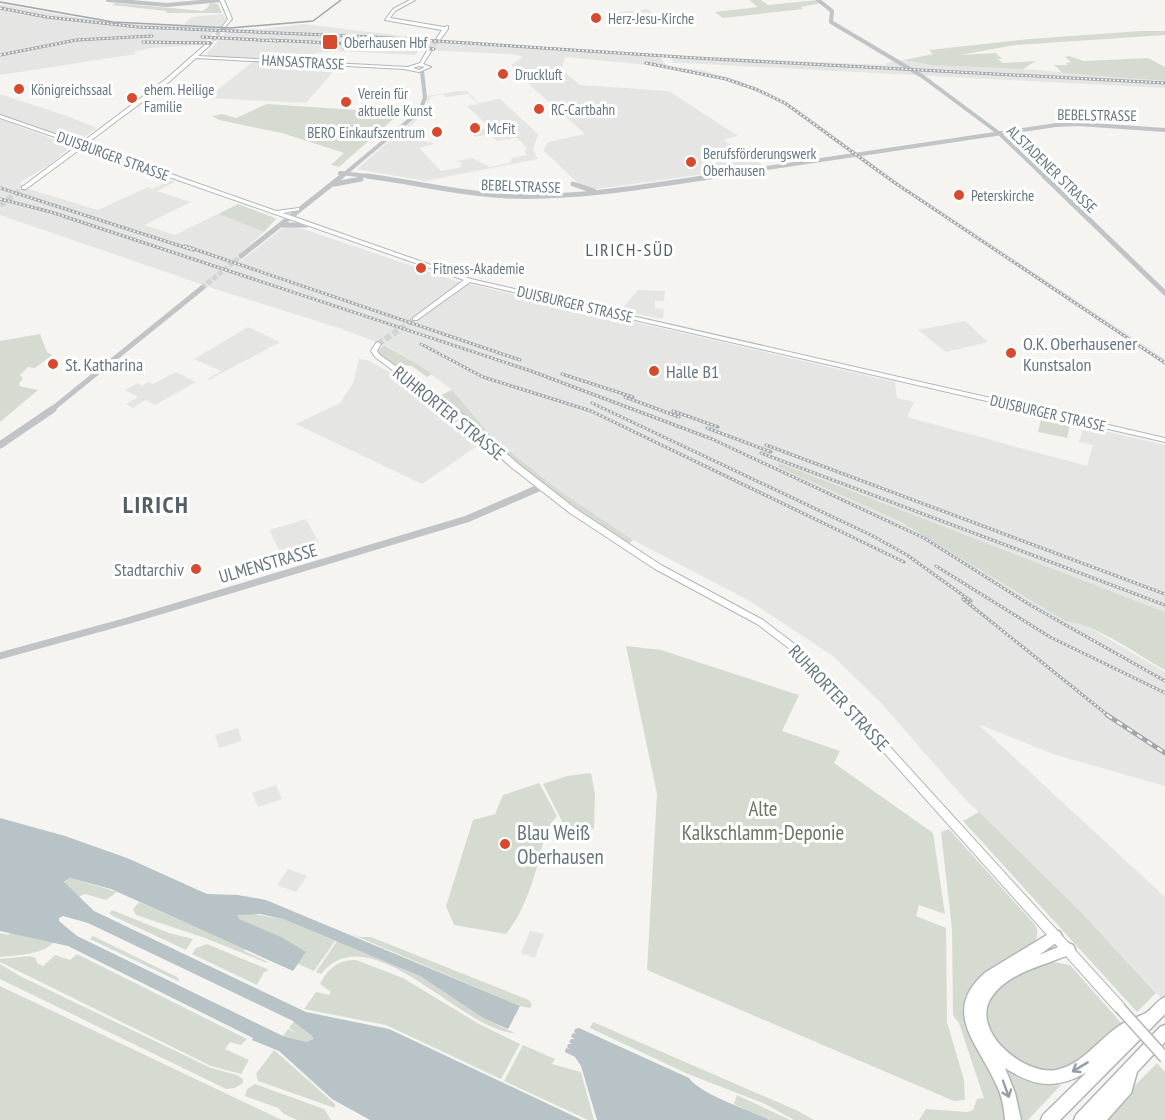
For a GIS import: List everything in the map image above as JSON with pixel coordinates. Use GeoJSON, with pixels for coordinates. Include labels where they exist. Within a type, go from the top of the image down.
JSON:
{"type":"FeatureCollection","features":[{"type":"Feature","properties":{"kind":"highway"},"geometry":{"type":"LineString","coordinates":[[1012,1120],[1005,1084],[973,1028],[972,998],[984,980],[1055,936]]}},
{"type":"Feature","properties":{"kind":"highway"},"geometry":{"type":"LineString","coordinates":[[1068,949],[1041,958],[997,982],[982,998],[980,1020],[984,1033],[991,1045],[1009,1065],[1019,1071],[1044,1078],[1067,1074],[1084,1067],[1125,1028],[1149,1019]]}},
{"type":"Feature","properties":{"kind":"highway"},"geometry":{"type":"LineString","coordinates":[[1049,1120],[1165,1004]]}},
{"type":"Feature","properties":{"kind":"highway"},"geometry":{"type":"LineString","coordinates":[[1082,1120],[1165,1032]]}},
{"type":"Feature","properties":{"kind":"highway"},"geometry":{"type":"LineString","coordinates":[[1097,1120],[1126,1088],[1130,1070]]}},
{"type":"Feature","properties":{"kind":"main road"},"geometry":{"type":"LineString","coordinates":[[412,0],[391,12],[387,18],[445,28]]}},
{"type":"Feature","properties":{"kind":"main road"},"geometry":{"type":"LineString","coordinates":[[223,2],[230,19],[224,27]]}},
{"type":"Feature","properties":{"kind":"main road"},"geometry":{"type":"LineString","coordinates":[[404,22],[445,28]]}},
{"type":"Feature","properties":{"kind":"main road"},"geometry":{"type":"LineString","coordinates":[[425,26],[439,36],[445,28]]}},
{"type":"Feature","properties":{"kind":"main road"},"geometry":{"type":"LineString","coordinates":[[24,188],[196,57],[208,45]]}},
{"type":"Feature","properties":{"kind":"main road"},"geometry":{"type":"LineString","coordinates":[[419,71],[429,67],[421,64],[430,50]]}},
{"type":"Feature","properties":{"kind":"main road","name":"HANSASTRASSE"},"geometry":{"type":"LineString","coordinates":[[196,57],[410,68],[419,71]]}},
{"type":"Feature","properties":{"kind":"main road","name":"HANSASTRASSE"},"geometry":{"type":"LineString","coordinates":[[410,68],[421,64]]}},
{"type":"Feature","properties":{"kind":"main road","name":"DUISBURGER STRASSE"},"geometry":{"type":"LineString","coordinates":[[0,116],[306,225],[469,280],[1165,440]]}},
{"type":"Feature","properties":{"kind":"main road"},"geometry":{"type":"LineString","coordinates":[[68,156],[82,151],[99,151]]}},
{"type":"Feature","properties":{"kind":"main road"},"geometry":{"type":"LineString","coordinates":[[270,211],[297,209]]}},
{"type":"Feature","properties":{"kind":"main road"},"geometry":{"type":"LineString","coordinates":[[415,318],[469,280]]}},
{"type":"Feature","properties":{"kind":"main road"},"geometry":{"type":"LineString","coordinates":[[456,291],[488,285]]}},
{"type":"Feature","properties":{"kind":"main road","name":"RUHRORTER STRASSE"},"geometry":{"type":"LineString","coordinates":[[378,344],[374,351],[377,356],[461,417],[541,487],[641,556],[760,622],[798,651],[1165,1058]]}},
{"type":"Feature","properties":{"kind":"street"},"geometry":{"type":"LineString","coordinates":[[108,0],[159,5],[223,2]]}},
{"type":"Feature","properties":{"kind":"street","name":"ALSTADENER STRASSE"},"geometry":{"type":"LineString","coordinates":[[818,0],[832,11],[831,22],[915,71],[999,134],[1165,293]]}},
{"type":"Feature","properties":{"kind":"street"},"geometry":{"type":"LineString","coordinates":[[241,256],[419,112],[425,98],[419,71]]}},
{"type":"Feature","properties":{"kind":"street","name":"BEBELSTRASSE"},"geometry":{"type":"LineString","coordinates":[[341,175],[513,197],[603,192],[698,180],[834,162],[850,156],[1078,124],[1165,130]]}},
{"type":"Feature","properties":{"kind":"street"},"geometry":{"type":"LineString","coordinates":[[265,237],[271,229],[333,184],[341,175]]}},
{"type":"Feature","properties":{"kind":"street","name":"BEBELSTRASSE"},"geometry":{"type":"LineString","coordinates":[[341,175],[478,198],[540,201],[588,198],[698,180]]}},
{"type":"Feature","properties":{"kind":"street"},"geometry":{"type":"LineString","coordinates":[[333,184],[361,178]]}},
{"type":"Feature","properties":{"kind":"street"},"geometry":{"type":"LineString","coordinates":[[573,184],[585,190],[603,192]]}},
{"type":"Feature","properties":{"kind":"street"},"geometry":{"type":"LineString","coordinates":[[414,186],[424,185]]}},
{"type":"Feature","properties":{"kind":"street"},"geometry":{"type":"LineString","coordinates":[[280,226],[306,225]]}},
{"type":"Feature","properties":{"kind":"street"},"geometry":{"type":"LineString","coordinates":[[0,445],[49,412],[202,288]]}},
{"type":"Feature","properties":{"kind":"street","name":"ULMENSTRASSE"},"geometry":{"type":"LineString","coordinates":[[0,657],[467,519],[541,487]]}},
{"type":"Feature","properties":{"kind":"shaded area"},"geometry":{"type":"Polygon","coordinates":[[[0,4],[109,23],[218,28],[202,45],[151,48],[134,52],[136,54],[0,75],[0,4]]]}},
{"type":"Feature","properties":{"kind":"shaded area"},"geometry":{"type":"Polygon","coordinates":[[[648,9],[658,18],[620,22],[605,14],[648,9]]]}},
{"type":"Feature","properties":{"kind":"shaded area"},"geometry":{"type":"Polygon","coordinates":[[[223,14],[226,19],[222,27],[183,25],[192,17],[223,14]]]}},
{"type":"Feature","properties":{"kind":"shaded area"},"geometry":{"type":"Polygon","coordinates":[[[303,24],[429,39],[658,55],[668,67],[565,57],[562,70],[580,85],[669,91],[738,136],[723,140],[764,166],[596,189],[581,186],[544,149],[548,142],[585,134],[525,81],[527,78],[511,65],[523,57],[512,54],[419,50],[415,55],[337,51],[315,53],[307,61],[208,56],[207,53],[228,29],[263,29],[303,24]]]}},
{"type":"Feature","properties":{"kind":"shaded area"},"geometry":{"type":"Polygon","coordinates":[[[670,56],[887,65],[886,63],[904,60],[931,65],[1001,67],[1165,81],[1165,88],[673,63],[670,56]]]}},
{"type":"Feature","properties":{"kind":"shaded area"},"geometry":{"type":"Polygon","coordinates":[[[254,61],[339,65],[306,103],[207,98],[254,61]]]}},
{"type":"Feature","properties":{"kind":"shaded area"},"geometry":{"type":"Polygon","coordinates":[[[677,67],[701,70],[740,81],[796,108],[896,181],[1165,359],[1165,365],[872,169],[788,107],[740,84],[677,67]]]}},
{"type":"Feature","properties":{"kind":"shaded area"},"geometry":{"type":"Polygon","coordinates":[[[459,91],[467,91],[479,103],[500,99],[538,134],[533,150],[538,159],[425,181],[357,169],[421,114],[426,107],[428,96],[459,91]],[[443,94],[430,97],[426,112],[399,136],[406,139],[422,138],[427,142],[432,142],[434,144],[419,148],[441,171],[462,167],[460,165],[463,164],[456,161],[472,158],[490,167],[510,163],[512,158],[527,155],[524,151],[527,148],[517,138],[497,141],[493,137],[498,136],[495,133],[475,137],[470,131],[490,128],[467,106],[479,104],[468,94],[446,97],[443,94]]]}},
{"type":"Feature","properties":{"kind":"shaded area"},"geometry":{"type":"Polygon","coordinates":[[[0,94],[97,128],[82,139],[73,140],[0,114],[0,94]]]}},
{"type":"Feature","properties":{"kind":"shaded area"},"geometry":{"type":"Polygon","coordinates":[[[0,119],[71,146],[49,165],[19,183],[24,185],[22,187],[98,210],[148,187],[152,189],[171,180],[175,182],[157,191],[191,202],[144,225],[175,235],[218,214],[264,232],[236,257],[242,260],[283,228],[295,226],[456,281],[895,382],[897,398],[914,402],[907,417],[1087,466],[1093,445],[1079,442],[1084,426],[1165,445],[1165,612],[777,462],[778,467],[899,521],[1065,621],[1077,623],[1097,632],[1165,672],[1165,786],[1053,754],[978,724],[1165,897],[1165,1002],[1080,911],[963,797],[881,703],[833,656],[748,600],[633,540],[560,491],[494,439],[452,390],[416,363],[388,346],[339,328],[218,290],[0,215],[0,119]]]}},
{"type":"Feature","properties":{"kind":"shaded area"},"geometry":{"type":"Polygon","coordinates":[[[638,290],[665,291],[664,301],[655,301],[655,308],[664,309],[663,319],[620,311],[638,290]]]}},
{"type":"Feature","properties":{"kind":"shaded area"},"geometry":{"type":"Polygon","coordinates":[[[965,321],[988,342],[946,352],[918,330],[965,321]]]}},
{"type":"Feature","properties":{"kind":"shaded area"},"geometry":{"type":"Polygon","coordinates":[[[248,327],[280,342],[207,379],[221,371],[194,359],[248,327]]]}},
{"type":"Feature","properties":{"kind":"shaded area"},"geometry":{"type":"Polygon","coordinates":[[[359,359],[368,360],[394,375],[452,416],[483,442],[422,484],[296,424],[340,403],[353,383],[359,359]]]}},
{"type":"Feature","properties":{"kind":"shaded area"},"geometry":{"type":"Polygon","coordinates":[[[176,372],[196,382],[155,405],[146,400],[133,408],[126,404],[138,397],[125,390],[138,383],[142,386],[149,382],[153,384],[176,372]]]}},
{"type":"Feature","properties":{"kind":"shaded area"},"geometry":{"type":"Polygon","coordinates":[[[306,519],[319,543],[281,554],[269,530],[306,519]]]}},
{"type":"Feature","properties":{"kind":"shaded area"},"geometry":{"type":"Polygon","coordinates":[[[238,728],[242,741],[219,748],[215,735],[238,728]]]}},
{"type":"Feature","properties":{"kind":"shaded area"},"geometry":{"type":"Polygon","coordinates":[[[276,785],[282,799],[258,807],[252,793],[276,785]]]}},
{"type":"Feature","properties":{"kind":"shaded area"},"geometry":{"type":"Polygon","coordinates":[[[0,818],[65,836],[127,858],[207,894],[238,895],[266,900],[520,1006],[508,1029],[483,1018],[420,976],[283,919],[260,914],[238,915],[239,919],[283,938],[306,952],[293,971],[111,889],[70,878],[64,882],[94,911],[306,1012],[389,1029],[582,1120],[370,1120],[332,1099],[279,1051],[252,1040],[253,1038],[68,946],[0,931],[0,818]],[[63,916],[59,918],[59,921],[77,936],[283,1036],[307,1042],[313,1039],[293,1021],[88,923],[63,916]]]}},
{"type":"Feature","properties":{"kind":"shaded area"},"geometry":{"type":"Polygon","coordinates":[[[288,869],[307,876],[296,892],[277,885],[288,869]]]}},
{"type":"Feature","properties":{"kind":"shaded area"},"geometry":{"type":"Polygon","coordinates":[[[530,931],[544,934],[535,958],[521,953],[530,931]]]}},
{"type":"Feature","properties":{"kind":"shaded area"},"geometry":{"type":"Polygon","coordinates":[[[579,1028],[689,1078],[714,1096],[769,1120],[597,1120],[581,1066],[575,1057],[565,1052],[566,1048],[570,1049],[567,1047],[568,1044],[572,1044],[569,1042],[571,1039],[575,1039],[571,1037],[573,1033],[577,1034],[574,1032],[575,1029],[579,1028]]]}},
{"type":"Feature","properties":{"kind":"green space"},"geometry":{"type":"Polygon","coordinates":[[[749,0],[761,0],[768,5],[818,0],[822,3],[801,7],[803,9],[723,18],[715,12],[758,7],[749,0]]]}},
{"type":"Feature","properties":{"kind":"green space"},"geometry":{"type":"Polygon","coordinates":[[[116,3],[203,11],[210,3],[218,4],[222,13],[165,13],[167,11],[112,5],[116,3]]]}},
{"type":"Feature","properties":{"kind":"green space"},"geometry":{"type":"Polygon","coordinates":[[[1165,31],[1165,35],[1015,45],[960,55],[996,53],[1002,59],[998,59],[1003,63],[1036,61],[1023,69],[931,65],[904,60],[933,54],[929,50],[1030,39],[1165,31]]]}},
{"type":"Feature","properties":{"kind":"green space"},"geometry":{"type":"Polygon","coordinates":[[[1069,56],[1084,61],[1148,58],[1165,67],[1165,81],[1063,73],[1054,65],[1068,65],[1066,63],[1071,62],[1065,57],[1069,56]]]}},
{"type":"Feature","properties":{"kind":"green space"},"geometry":{"type":"Polygon","coordinates":[[[267,104],[400,113],[339,167],[331,165],[344,153],[282,133],[219,120],[212,116],[223,114],[236,118],[267,104]]]}},
{"type":"Feature","properties":{"kind":"green space"},"geometry":{"type":"Polygon","coordinates":[[[238,204],[276,219],[264,232],[218,214],[238,204]]]}},
{"type":"Feature","properties":{"kind":"green space"},"geometry":{"type":"Polygon","coordinates":[[[40,334],[47,352],[52,355],[35,368],[28,367],[20,375],[23,379],[19,383],[20,386],[38,390],[0,422],[0,341],[40,334]]]}},
{"type":"Feature","properties":{"kind":"green space"},"geometry":{"type":"Polygon","coordinates":[[[384,345],[432,374],[427,377],[412,366],[394,365],[377,352],[384,345]]]}},
{"type":"Feature","properties":{"kind":"green space"},"geometry":{"type":"Polygon","coordinates":[[[452,390],[494,439],[560,491],[633,540],[628,544],[543,485],[439,396],[452,390]]]}},
{"type":"Feature","properties":{"kind":"green space"},"geometry":{"type":"Polygon","coordinates":[[[1041,419],[1070,425],[1067,438],[1038,432],[1041,419]]]}},
{"type":"Feature","properties":{"kind":"green space"},"geometry":{"type":"Polygon","coordinates":[[[777,462],[1165,612],[1165,670],[1104,634],[1065,621],[899,521],[778,467],[777,462]]]}},
{"type":"Feature","properties":{"kind":"green space","name":"Alte Kalkschlamm-Deponie"},"geometry":{"type":"Polygon","coordinates":[[[626,646],[661,650],[799,695],[782,731],[840,751],[834,763],[933,833],[945,914],[919,905],[916,916],[946,928],[947,1022],[964,1080],[965,1100],[954,1101],[647,970],[657,794],[626,646]]]}},
{"type":"Feature","properties":{"kind":"green space"},"geometry":{"type":"Polygon","coordinates":[[[591,773],[595,794],[594,829],[565,827],[543,784],[567,776],[591,773]]]}},
{"type":"Feature","properties":{"kind":"green space","name":"Blau Weiß Oberhausen"},"geometry":{"type":"Polygon","coordinates":[[[539,783],[557,816],[543,842],[530,889],[517,917],[506,934],[454,925],[446,906],[473,820],[495,814],[503,795],[539,783]]]}},
{"type":"Feature","properties":{"kind":"green space"},"geometry":{"type":"Polygon","coordinates":[[[979,812],[1080,911],[1156,993],[1137,1012],[963,821],[979,812]]]}},
{"type":"Feature","properties":{"kind":"green space"},"geometry":{"type":"Polygon","coordinates":[[[949,829],[1036,926],[1037,930],[1036,938],[1030,948],[980,977],[971,990],[993,1071],[1005,1105],[1005,1120],[919,1120],[926,1109],[967,1112],[973,1110],[977,1099],[984,1098],[959,1023],[953,1015],[952,929],[941,832],[949,829]]]}},
{"type":"Feature","properties":{"kind":"green space"},"geometry":{"type":"Polygon","coordinates":[[[70,878],[117,892],[106,900],[85,894],[78,897],[64,883],[70,878]]]}},
{"type":"Feature","properties":{"kind":"green space"},"geometry":{"type":"Polygon","coordinates":[[[139,902],[245,949],[244,951],[268,962],[136,915],[133,909],[139,902]]]}},
{"type":"Feature","properties":{"kind":"green space"},"geometry":{"type":"Polygon","coordinates":[[[112,910],[169,933],[193,939],[186,950],[109,914],[112,910]]]}},
{"type":"Feature","properties":{"kind":"green space"},"geometry":{"type":"Polygon","coordinates":[[[240,914],[283,919],[335,941],[314,971],[298,964],[305,951],[237,918],[240,914]]]}},
{"type":"Feature","properties":{"kind":"green space"},"geometry":{"type":"Polygon","coordinates":[[[344,931],[360,937],[371,937],[529,1000],[532,1005],[530,1008],[520,1006],[344,931]]]}},
{"type":"Feature","properties":{"kind":"green space"},"geometry":{"type":"Polygon","coordinates":[[[0,933],[54,942],[37,952],[0,957],[0,933]]]}},
{"type":"Feature","properties":{"kind":"green space"},"geometry":{"type":"Polygon","coordinates":[[[93,936],[177,977],[180,982],[90,939],[93,936]]]}},
{"type":"Feature","properties":{"kind":"green space"},"geometry":{"type":"Polygon","coordinates":[[[337,941],[420,976],[483,1018],[515,1033],[493,1028],[416,980],[390,966],[365,957],[341,959],[321,974],[316,972],[337,941]]]}},
{"type":"Feature","properties":{"kind":"green space"},"geometry":{"type":"Polygon","coordinates":[[[207,944],[268,971],[264,972],[257,985],[192,954],[196,948],[207,944]]]}},
{"type":"Feature","properties":{"kind":"green space"},"geometry":{"type":"Polygon","coordinates":[[[77,954],[247,1039],[241,1045],[230,1042],[225,1049],[249,1060],[241,1074],[211,1066],[0,962],[0,959],[30,956],[36,958],[37,963],[43,966],[55,955],[70,960],[77,954]]]}},
{"type":"Feature","properties":{"kind":"green space"},"geometry":{"type":"Polygon","coordinates":[[[356,960],[403,978],[479,1024],[520,1044],[501,1079],[386,1025],[304,1009],[316,992],[329,995],[331,992],[320,984],[330,970],[344,961],[356,960]]]}},
{"type":"Feature","properties":{"kind":"green space"},"geometry":{"type":"Polygon","coordinates":[[[1048,961],[1070,965],[1123,1025],[1082,1062],[1049,1073],[1017,1065],[988,1032],[985,1008],[991,994],[1000,985],[1048,961]]]}},
{"type":"Feature","properties":{"kind":"green space"},"geometry":{"type":"Polygon","coordinates":[[[0,964],[20,976],[211,1068],[237,1075],[243,1079],[243,1083],[235,1088],[226,1089],[0,979],[0,964]]]}},
{"type":"Feature","properties":{"kind":"green space"},"geometry":{"type":"Polygon","coordinates":[[[0,986],[282,1120],[0,1120],[0,986]]]}},
{"type":"Feature","properties":{"kind":"green space"},"geometry":{"type":"Polygon","coordinates":[[[294,1021],[312,1036],[312,1041],[307,1042],[283,1036],[288,1029],[296,1033],[289,1028],[294,1021]]]}},
{"type":"Feature","properties":{"kind":"green space"},"geometry":{"type":"Polygon","coordinates":[[[593,1022],[796,1110],[814,1120],[794,1120],[765,1104],[688,1074],[590,1028],[593,1022]]]}},
{"type":"Feature","properties":{"kind":"green space"},"geometry":{"type":"Polygon","coordinates":[[[523,1045],[555,1059],[552,1064],[581,1072],[594,1120],[588,1120],[504,1081],[523,1045]]]}},
{"type":"Feature","properties":{"kind":"green space"},"geometry":{"type":"Polygon","coordinates":[[[274,1050],[335,1104],[335,1108],[258,1081],[256,1074],[274,1050]]]}},
{"type":"Feature","properties":{"kind":"green space"},"geometry":{"type":"Polygon","coordinates":[[[1157,1063],[1165,1072],[1165,1120],[1101,1120],[1157,1063]]]}},
{"type":"Feature","properties":{"kind":"green space"},"geometry":{"type":"Polygon","coordinates":[[[1000,1064],[1013,1074],[1036,1084],[1061,1085],[1028,1120],[1017,1120],[1000,1064]]]}},
{"type":"Feature","properties":{"kind":"green space"},"geometry":{"type":"Polygon","coordinates":[[[255,1084],[324,1109],[331,1120],[297,1120],[284,1114],[278,1108],[245,1096],[247,1089],[255,1084]]]}},
{"type":"Feature","properties":{"kind":"green space"},"geometry":{"type":"Polygon","coordinates":[[[737,1095],[790,1120],[769,1120],[734,1104],[737,1095]]]}},
{"type":"Feature","properties":{"kind":"tunnel"},"geometry":{"type":"LineString","coordinates":[[208,45],[224,27]]}},
{"type":"Feature","properties":{"kind":"tunnel"},"geometry":{"type":"LineString","coordinates":[[430,50],[438,39]]}},
{"type":"Feature","properties":{"kind":"tunnel"},"geometry":{"type":"LineString","coordinates":[[0,205],[24,188]]}},
{"type":"Feature","properties":{"kind":"tunnel"},"geometry":{"type":"LineString","coordinates":[[202,288],[241,256]]}},
{"type":"Feature","properties":{"kind":"tunnel"},"geometry":{"type":"LineString","coordinates":[[378,344],[415,319]]}},
{"type":"Feature","properties":{"kind":"tram line"},"geometry":{"type":"LineString","coordinates":[[0,2],[113,22],[230,28],[313,21],[341,0]]}},
{"type":"Feature","properties":{"kind":"railway"},"geometry":{"type":"LineString","coordinates":[[0,8],[46,17],[139,27],[374,37],[696,58],[1165,83]]}},
{"type":"Feature","properties":{"kind":"railway"},"geometry":{"type":"LineString","coordinates":[[0,55],[76,40],[152,36]]}},
{"type":"Feature","properties":{"kind":"railway"},"geometry":{"type":"LineString","coordinates":[[202,37],[278,41]]}},
{"type":"Feature","properties":{"kind":"railway"},"geometry":{"type":"LineString","coordinates":[[269,40],[353,44]]}},
{"type":"Feature","properties":{"kind":"railway"},"geometry":{"type":"LineString","coordinates":[[143,42],[211,43]]}},
{"type":"Feature","properties":{"kind":"railway"},"geometry":{"type":"LineString","coordinates":[[344,48],[434,49]]}},
{"type":"Feature","properties":{"kind":"railway"},"geometry":{"type":"LineString","coordinates":[[646,63],[726,79],[758,90],[785,103],[895,183],[1165,363]]}},
{"type":"Feature","properties":{"kind":"railway"},"geometry":{"type":"LineString","coordinates":[[0,188],[193,250]]}},
{"type":"Feature","properties":{"kind":"railway"},"geometry":{"type":"LineString","coordinates":[[0,199],[51,212],[531,371],[712,439],[924,538],[1032,606],[1165,681]]}},
{"type":"Feature","properties":{"kind":"railway"},"geometry":{"type":"LineString","coordinates":[[185,246],[520,360]]}},
{"type":"Feature","properties":{"kind":"railway"},"geometry":{"type":"LineString","coordinates":[[421,344],[483,377],[591,411],[904,562]]}},
{"type":"Feature","properties":{"kind":"railway"},"geometry":{"type":"LineString","coordinates":[[562,374],[633,397]]}},
{"type":"Feature","properties":{"kind":"railway"},"geometry":{"type":"LineString","coordinates":[[625,397],[679,417]]}},
{"type":"Feature","properties":{"kind":"railway"},"geometry":{"type":"LineString","coordinates":[[592,403],[871,535],[907,555],[971,601]]}},
{"type":"Feature","properties":{"kind":"railway"},"geometry":{"type":"LineString","coordinates":[[673,411],[718,427]]}},
{"type":"Feature","properties":{"kind":"railway"},"geometry":{"type":"LineString","coordinates":[[707,428],[771,452]]}},
{"type":"Feature","properties":{"kind":"railway"},"geometry":{"type":"LineString","coordinates":[[766,445],[1165,594]]}},
{"type":"Feature","properties":{"kind":"railway"},"geometry":{"type":"LineString","coordinates":[[761,453],[1165,605]]}},
{"type":"Feature","properties":{"kind":"railway"},"geometry":{"type":"LineString","coordinates":[[936,566],[1050,637],[1165,693]]}},
{"type":"Feature","properties":{"kind":"railway"},"geometry":{"type":"LineString","coordinates":[[963,599],[1110,717]]}},
{"type":"Feature","properties":{"kind":"railway"},"geometry":{"type":"LineString","coordinates":[[1110,717],[1165,753]]}},
{"type":"Feature","properties":{"kind":"place","name":"Herz-Jesu-Kirche"},"geometry":{"type":"Point","coordinates":[596,18]}},
{"type":"Feature","properties":{"kind":"place","name":"Oberhausen Hbf"},"geometry":{"type":"Point","coordinates":[330,42]}},
{"type":"Feature","properties":{"kind":"place","name":"Druckluft"},"geometry":{"type":"Point","coordinates":[503,74]}},
{"type":"Feature","properties":{"kind":"place","name":"Königreichssaal"},"geometry":{"type":"Point","coordinates":[19,89]}},
{"type":"Feature","properties":{"kind":"place","name":"ehem. Heilige Familie"},"geometry":{"type":"Point","coordinates":[132,98]}},
{"type":"Feature","properties":{"kind":"place","name":"Verein für aktuelle Kunst"},"geometry":{"type":"Point","coordinates":[346,102]}},
{"type":"Feature","properties":{"kind":"place","name":"RC-Cartbahn"},"geometry":{"type":"Point","coordinates":[539,109]}},
{"type":"Feature","properties":{"kind":"place","name":"McFit"},"geometry":{"type":"Point","coordinates":[475,128]}},
{"type":"Feature","properties":{"kind":"place","name":"BERO Einkaufszentrum"},"geometry":{"type":"Point","coordinates":[437,132]}},
{"type":"Feature","properties":{"kind":"place","name":"Berufsförderungswerk Oberhausen"},"geometry":{"type":"Point","coordinates":[691,162]}},
{"type":"Feature","properties":{"kind":"place","name":"Peterskirche"},"geometry":{"type":"Point","coordinates":[959,195]}},
{"type":"Feature","properties":{"kind":"place","name":"Fitness-Akademie"},"geometry":{"type":"Point","coordinates":[421,268]}},
{"type":"Feature","properties":{"kind":"place","name":"O.K. Oberhausener Kunstsalon"},"geometry":{"type":"Point","coordinates":[1011,353]}},
{"type":"Feature","properties":{"kind":"place","name":"St. Katharina"},"geometry":{"type":"Point","coordinates":[53,364]}},
{"type":"Feature","properties":{"kind":"place","name":"Halle B1"},"geometry":{"type":"Point","coordinates":[654,371]}},
{"type":"Feature","properties":{"kind":"place","name":"Stadtarchiv"},"geometry":{"type":"Point","coordinates":[196,569]}},
{"type":"Feature","properties":{"kind":"place","name":"Blau Weiß Oberhausen"},"geometry":{"type":"Point","coordinates":[505,844]}},
{"type":"Feature","properties":{"kind":"district","name":"LIRICH-SÜD"},"geometry":{"type":"Point","coordinates":[630,249]}},
{"type":"Feature","properties":{"kind":"district","name":"LIRICH"},"geometry":{"type":"Point","coordinates":[156,504]}}]}
